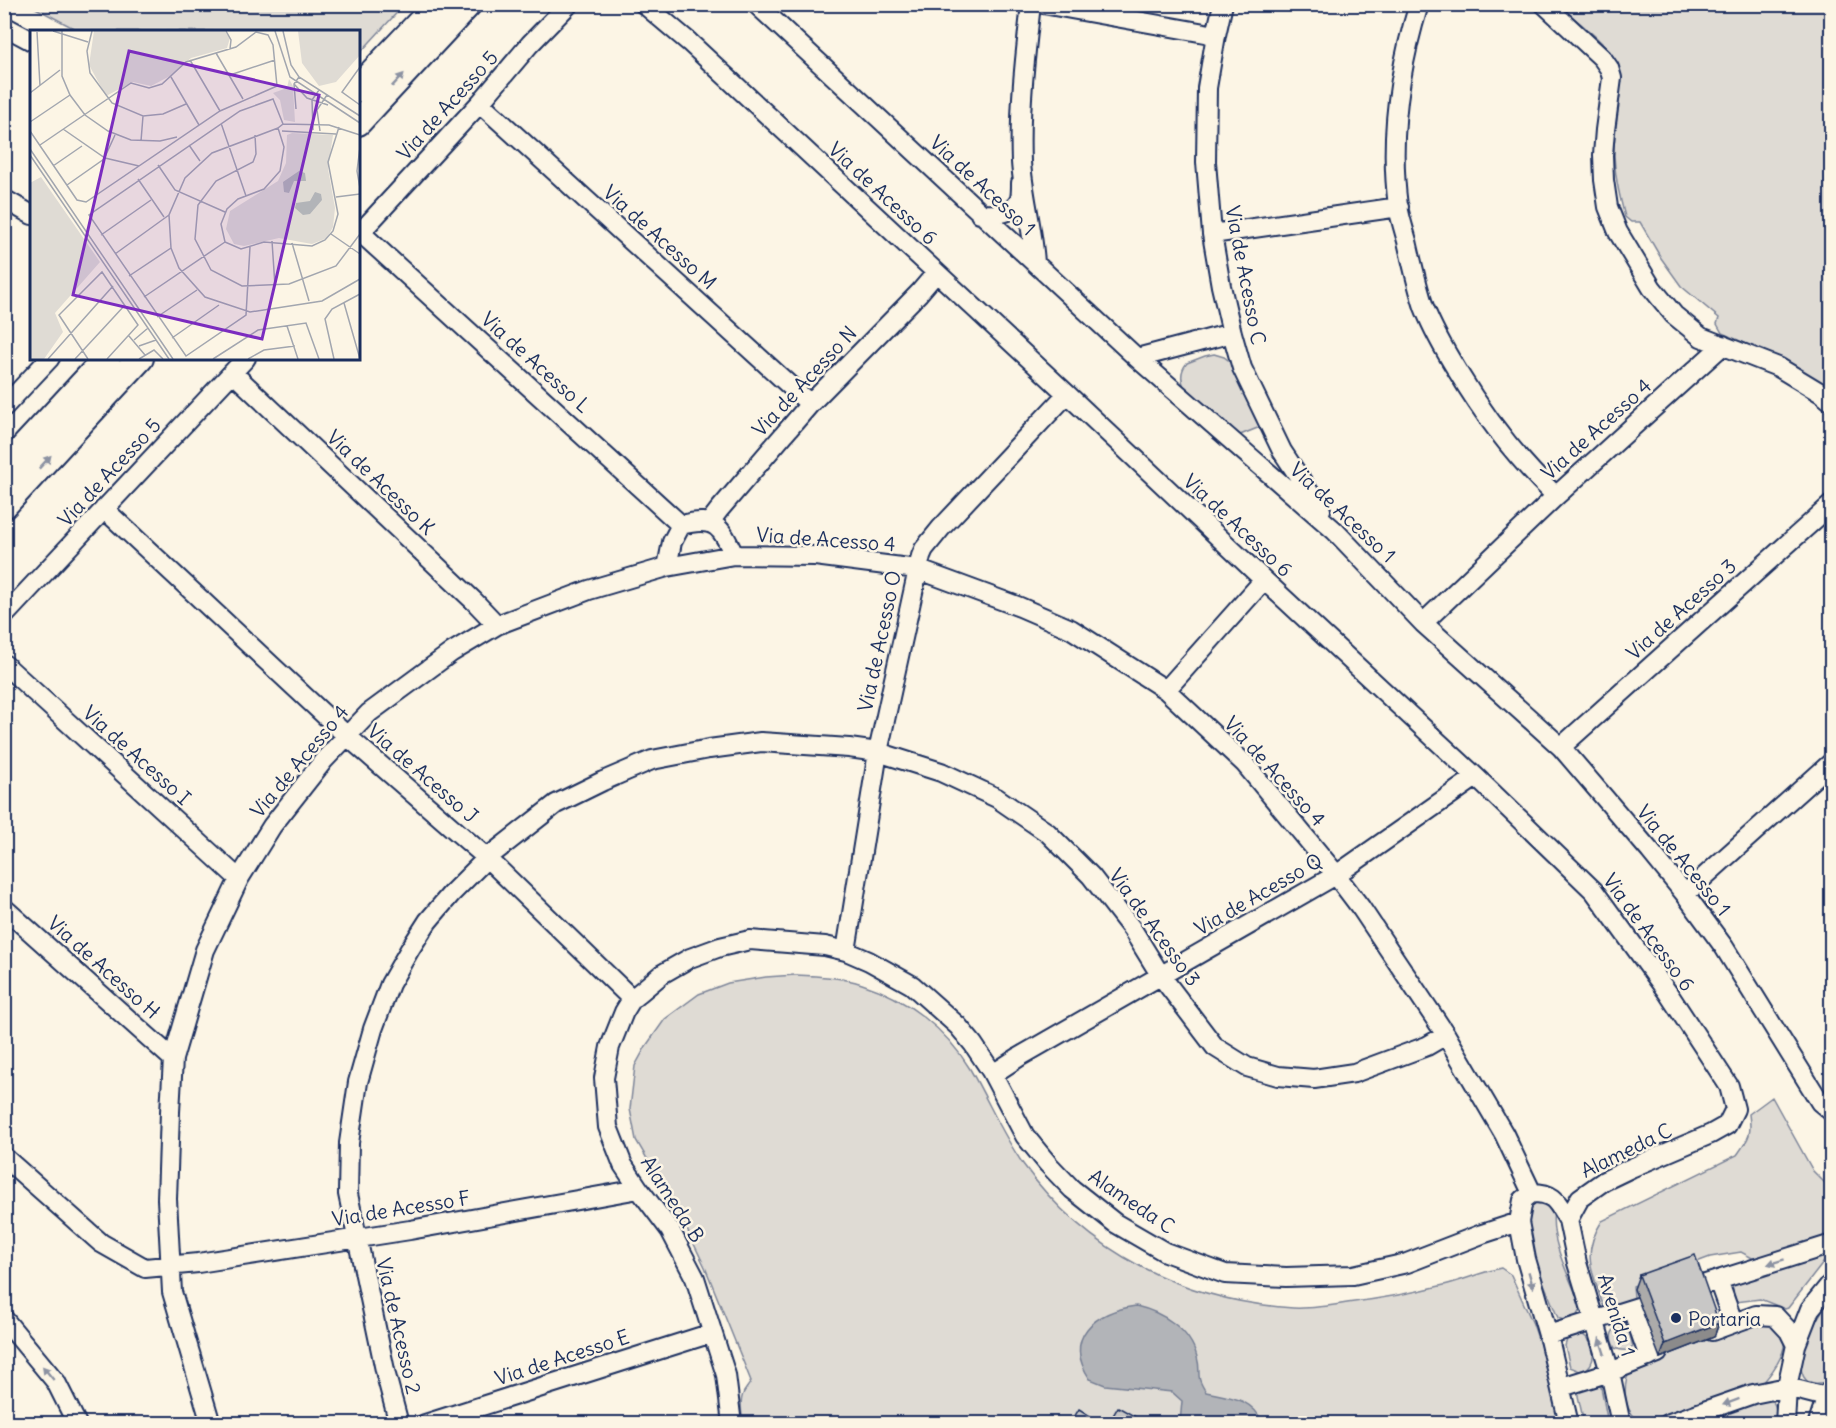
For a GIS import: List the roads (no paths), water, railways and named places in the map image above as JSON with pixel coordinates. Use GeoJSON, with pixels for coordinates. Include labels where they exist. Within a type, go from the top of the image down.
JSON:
{"type":"FeatureCollection","features":[{"type":"Feature","properties":{"kind":"street"},"geometry":{"type":"LineString","coordinates":[[360,86],[438,4]]}},
{"type":"Feature","properties":{"kind":"street"},"geometry":{"type":"LineString","coordinates":[[360,120],[468,4]]}},
{"type":"Feature","properties":{"kind":"street","name":"Via de Acesso 5"},"geometry":{"type":"LineString","coordinates":[[360,234],[568,4]]}},
{"type":"Feature","properties":{"kind":"street","name":"Via de Acesso 6"},"geometry":{"type":"LineString","coordinates":[[644,4],[689,42],[1067,394],[1476,777],[1594,891],[1730,1086],[1735,1109],[1727,1125]]}},
{"type":"Feature","properties":{"kind":"street","name":"Via de Acesso 1"},"geometry":{"type":"LineString","coordinates":[[756,4],[1137,358],[1335,531],[1423,623],[1561,747],[1684,894],[1724,947],[1821,1102],[1831,1112]]}},
{"type":"Feature","properties":{"kind":"street"},"geometry":{"type":"LineString","coordinates":[[980,214],[998,215],[1014,208],[1020,199],[1023,75],[1031,4]]}},
{"type":"Feature","properties":{"kind":"street"},"geometry":{"type":"LineString","coordinates":[[1043,4],[1216,35]]}},
{"type":"Feature","properties":{"kind":"street","name":"Via de Acesso C"},"geometry":{"type":"LineString","coordinates":[[1223,4],[1207,88],[1206,162],[1212,234],[1221,286],[1242,368],[1282,451],[1335,531]]}},
{"type":"Feature","properties":{"kind":"street"},"geometry":{"type":"LineString","coordinates":[[1419,4],[1408,39],[1400,80],[1396,116],[1395,169],[1399,207],[1425,308],[1443,348],[1479,408],[1514,452],[1556,496]]}},
{"type":"Feature","properties":{"kind":"street"},"geometry":{"type":"LineString","coordinates":[[1544,4],[1602,58],[1609,68],[1612,78],[1605,130],[1604,180],[1608,207],[1618,232],[1652,288],[1674,315],[1701,337],[1778,367],[1832,402]]}},
{"type":"Feature","properties":{"kind":"street"},"geometry":{"type":"LineString","coordinates":[[4,26],[30,40]]}},
{"type":"Feature","properties":{"kind":"street","name":"Via de Acesso M"},"geometry":{"type":"LineString","coordinates":[[480,103],[810,404]]}},
{"type":"Feature","properties":{"kind":"street"},"geometry":{"type":"LineString","coordinates":[[1021,163],[1034,240],[1035,263]]}},
{"type":"Feature","properties":{"kind":"street"},"geometry":{"type":"LineString","coordinates":[[4,199],[30,214]]}},
{"type":"Feature","properties":{"kind":"street"},"geometry":{"type":"LineString","coordinates":[[1212,234],[1399,207]]}},
{"type":"Feature","properties":{"kind":"street","name":"Via de Acesso L"},"geometry":{"type":"LineString","coordinates":[[360,234],[681,525]]}},
{"type":"Feature","properties":{"kind":"street","name":"Via de Acesso N"},"geometry":{"type":"LineString","coordinates":[[709,523],[810,404],[936,273]]}},
{"type":"Feature","properties":{"kind":"street"},"geometry":{"type":"LineString","coordinates":[[1137,358],[1232,333]]}},
{"type":"Feature","properties":{"kind":"street","name":"Via de Acesso 4"},"geometry":{"type":"LineString","coordinates":[[1423,623],[1556,496],[1723,345]]}},
{"type":"Feature","properties":{"kind":"street"},"geometry":{"type":"LineString","coordinates":[[8,396],[48,360]]}},
{"type":"Feature","properties":{"kind":"street"},"geometry":{"type":"LineString","coordinates":[[4,470],[105,360]]}},
{"type":"Feature","properties":{"kind":"street"},"geometry":{"type":"LineString","coordinates":[[4,505],[138,360]]}},
{"type":"Feature","properties":{"kind":"street","name":"Via de Acesso 5"},"geometry":{"type":"LineString","coordinates":[[4,615],[244,360]]}},
{"type":"Feature","properties":{"kind":"street","name":"Via de Acesso K"},"geometry":{"type":"LineString","coordinates":[[233,373],[497,625]]}},
{"type":"Feature","properties":{"kind":"street","name":"Via de Acesso O"},"geometry":{"type":"LineString","coordinates":[[846,951],[878,752],[917,569],[924,549],[1067,394]]}},
{"type":"Feature","properties":{"kind":"street","name":"Via de Acesso 3"},"geometry":{"type":"LineString","coordinates":[[1561,747],[1832,504]]}},
{"type":"Feature","properties":{"kind":"street","name":"Via de Acesso J"},"geometry":{"type":"LineString","coordinates":[[104,509],[347,736],[487,858],[632,999]]}},
{"type":"Feature","properties":{"kind":"street"},"geometry":{"type":"LineString","coordinates":[[667,567],[672,542],[681,525],[695,521],[709,523],[722,530],[734,555]]}},
{"type":"Feature","properties":{"kind":"street","name":"Via de Acesso 4"},"geometry":{"type":"LineString","coordinates":[[170,1265],[167,1199],[173,1059],[205,950],[239,879],[272,826],[324,760],[369,713],[452,652],[497,625],[589,590],[667,567],[734,555],[815,556],[917,569],[1020,607],[1071,630],[1166,690],[1245,764],[1361,908],[1446,1035],[1504,1134],[1532,1192]]}},
{"type":"Feature","properties":{"kind":"street"},"geometry":{"type":"LineString","coordinates":[[1166,690],[1264,580]]}},
{"type":"Feature","properties":{"kind":"street","name":"Via de Acesso I"},"geometry":{"type":"LineString","coordinates":[[4,664],[239,879]]}},
{"type":"Feature","properties":{"kind":"street","name":"Via de Acesso 3"},"geometry":{"type":"LineString","coordinates":[[357,1239],[348,1194],[349,1143],[358,1082],[373,1029],[390,984],[428,921],[487,858],[556,804],[652,760],[709,749],[761,741],[878,752],[941,772],[997,798],[1048,833],[1091,876],[1132,928],[1161,976],[1215,1047],[1247,1067],[1278,1076],[1314,1079],[1354,1072],[1427,1046],[1446,1035]]}},
{"type":"Feature","properties":{"kind":"street"},"geometry":{"type":"LineString","coordinates":[[1684,894],[1831,764]]}},
{"type":"Feature","properties":{"kind":"street","name":"Via de Acesso Q"},"geometry":{"type":"LineString","coordinates":[[993,1074],[1336,875],[1476,777]]}},
{"type":"Feature","properties":{"kind":"street","name":"Via de Acesso H"},"geometry":{"type":"LineString","coordinates":[[4,908],[173,1059]]}},
{"type":"Feature","properties":{"kind":"street","name":"Alameda C"},"geometry":{"type":"LineString","coordinates":[[632,999],[662,974],[690,958],[720,947],[750,940],[825,946],[846,951],[869,961],[912,985],[958,1026],[993,1074],[1025,1136],[1072,1189],[1116,1223],[1165,1252],[1225,1274],[1286,1277],[1353,1275],[1407,1263],[1519,1222]]}},
{"type":"Feature","properties":{"kind":"street","name":"Alameda B"},"geometry":{"type":"LineString","coordinates":[[632,999],[624,1012],[610,1047],[604,1078],[608,1127],[623,1165],[670,1230],[695,1278],[726,1375],[732,1424]]}},
{"type":"Feature","properties":{"kind":"street","name":"Alameda C"},"geometry":{"type":"LineString","coordinates":[[1568,1220],[1580,1198],[1604,1181],[1727,1125]]}},
{"type":"Feature","properties":{"kind":"street","name":"Via de Acesso F"},"geometry":{"type":"LineString","coordinates":[[4,1157],[101,1243],[145,1268],[198,1263],[357,1239],[639,1189]]}},
{"type":"Feature","properties":{"kind":"street"},"geometry":{"type":"LineString","coordinates":[[1568,1220],[1555,1197],[1532,1192],[1523,1200],[1519,1222],[1526,1259],[1562,1387],[1569,1424]]}},
{"type":"Feature","properties":{"kind":"street","name":"Avenida 1"},"geometry":{"type":"LineString","coordinates":[[1568,1220],[1577,1263],[1610,1372],[1621,1424]]}},
{"type":"Feature","properties":{"kind":"street","name":"Via de Acesso 2"},"geometry":{"type":"LineString","coordinates":[[357,1239],[386,1375],[399,1424]]}},
{"type":"Feature","properties":{"kind":"street"},"geometry":{"type":"LineString","coordinates":[[1696,1287],[1832,1244]]}},
{"type":"Feature","properties":{"kind":"street"},"geometry":{"type":"LineString","coordinates":[[170,1265],[172,1292],[211,1424]]}},
{"type":"Feature","properties":{"kind":"street"},"geometry":{"type":"LineString","coordinates":[[1718,1280],[1733,1322]]}},
{"type":"Feature","properties":{"kind":"street"},"geometry":{"type":"LineString","coordinates":[[1785,1424],[1787,1387],[1796,1345],[1810,1309],[1832,1282]]}},
{"type":"Feature","properties":{"kind":"street"},"geometry":{"type":"LineString","coordinates":[[1548,1335],[1636,1308],[1653,1355],[1562,1387]]}},
{"type":"Feature","properties":{"kind":"street"},"geometry":{"type":"LineString","coordinates":[[1712,1331],[1756,1315],[1775,1316],[1789,1331],[1796,1345]]}},
{"type":"Feature","properties":{"kind":"street"},"geometry":{"type":"LineString","coordinates":[[4,1319],[56,1382],[77,1424]]}},
{"type":"Feature","properties":{"kind":"street","name":"Via de Acesso E"},"geometry":{"type":"LineString","coordinates":[[425,1424],[712,1333]]}},
{"type":"Feature","properties":{"kind":"street"},"geometry":{"type":"LineString","coordinates":[[1674,1423],[1753,1394],[1787,1387],[1831,1397],[1822,1424]]}},
{"type":"Feature","properties":{"kind":"place","name":"Portaria"},"geometry":{"type":"Point","coordinates":[1676,1318]}}]}
